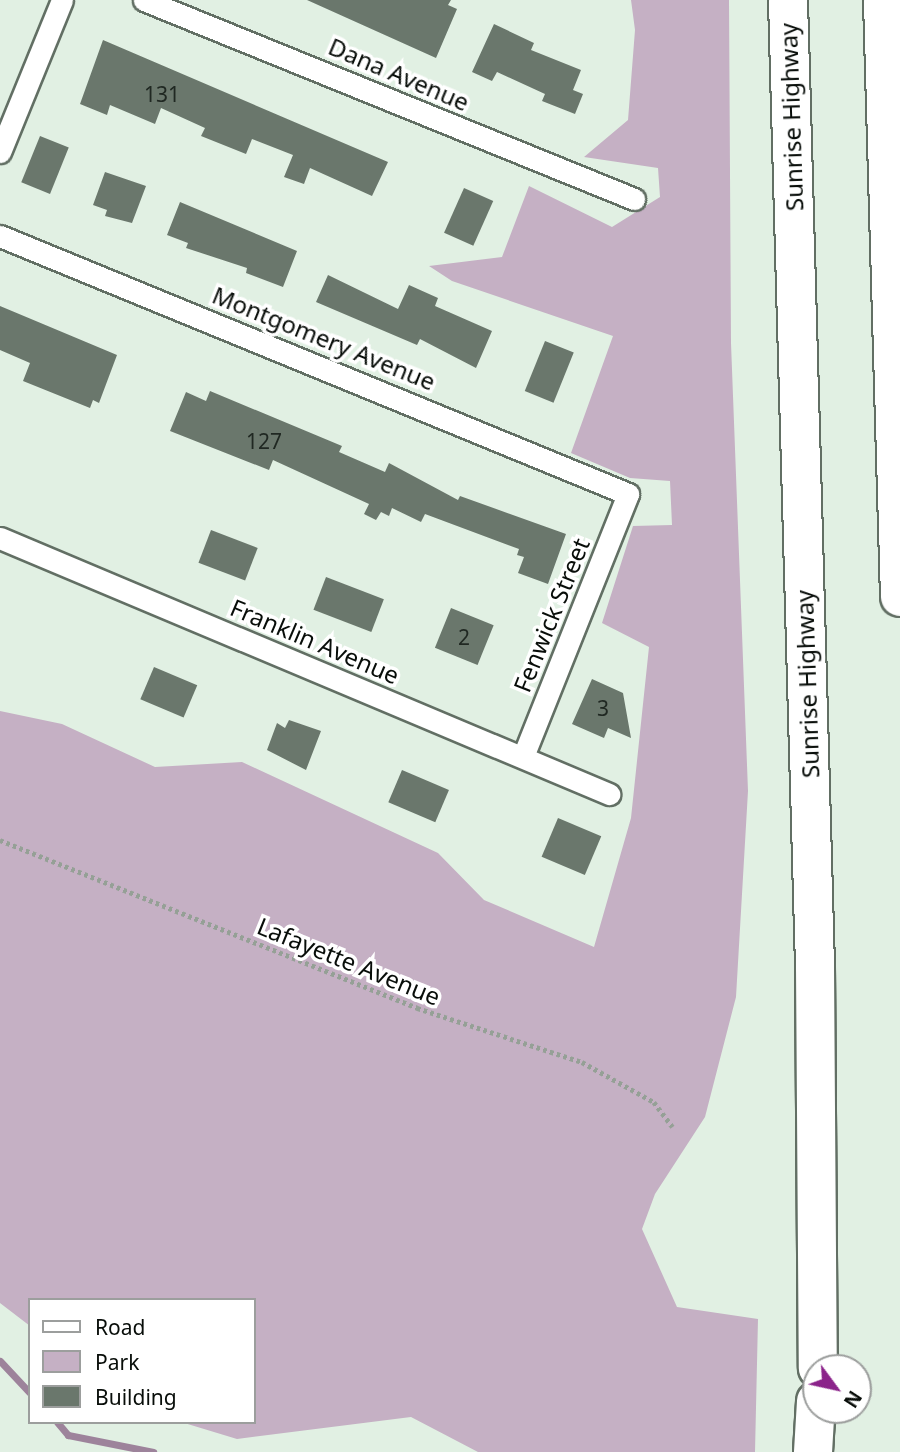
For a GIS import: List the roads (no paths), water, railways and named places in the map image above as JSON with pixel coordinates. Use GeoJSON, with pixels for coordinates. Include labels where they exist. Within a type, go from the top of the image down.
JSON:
{"type":"FeatureCollection","features":[{"type":"Feature","properties":{"kind":"highway","name":"Sunrise Highway"},"geometry":{"type":"LineString","coordinates":[[788,0],[815,967],[818,1354]]}},
{"type":"Feature","properties":{"kind":"highway"},"geometry":{"type":"LineString","coordinates":[[883,0],[900,597]]}},
{"type":"Feature","properties":{"kind":"highway"},"geometry":{"type":"LineString","coordinates":[[813,1452],[815,1424]]}},
{"type":"Feature","properties":{"kind":"street"},"geometry":{"type":"LineString","coordinates":[[0,152],[62,0]]}},
{"type":"Feature","properties":{"kind":"street","name":"Dana Avenue"},"geometry":{"type":"LineString","coordinates":[[144,0],[634,200]]}},
{"type":"Feature","properties":{"kind":"street","name":"Montgomery Avenue"},"geometry":{"type":"LineString","coordinates":[[0,236],[628,494]]}},
{"type":"Feature","properties":{"kind":"street","name":"Fenwick Street"},"geometry":{"type":"LineString","coordinates":[[523,756],[628,494]]}},
{"type":"Feature","properties":{"kind":"street","name":"Franklin Avenue"},"geometry":{"type":"LineString","coordinates":[[0,538],[609,794]]}},
{"type":"Feature","properties":{"kind":"waterway"},"geometry":{"type":"LineString","coordinates":[[0,1361],[28,1391]]}},
{"type":"Feature","properties":{"kind":"waterway"},"geometry":{"type":"LineString","coordinates":[[59,1424],[68,1435],[153,1452]]}}]}
